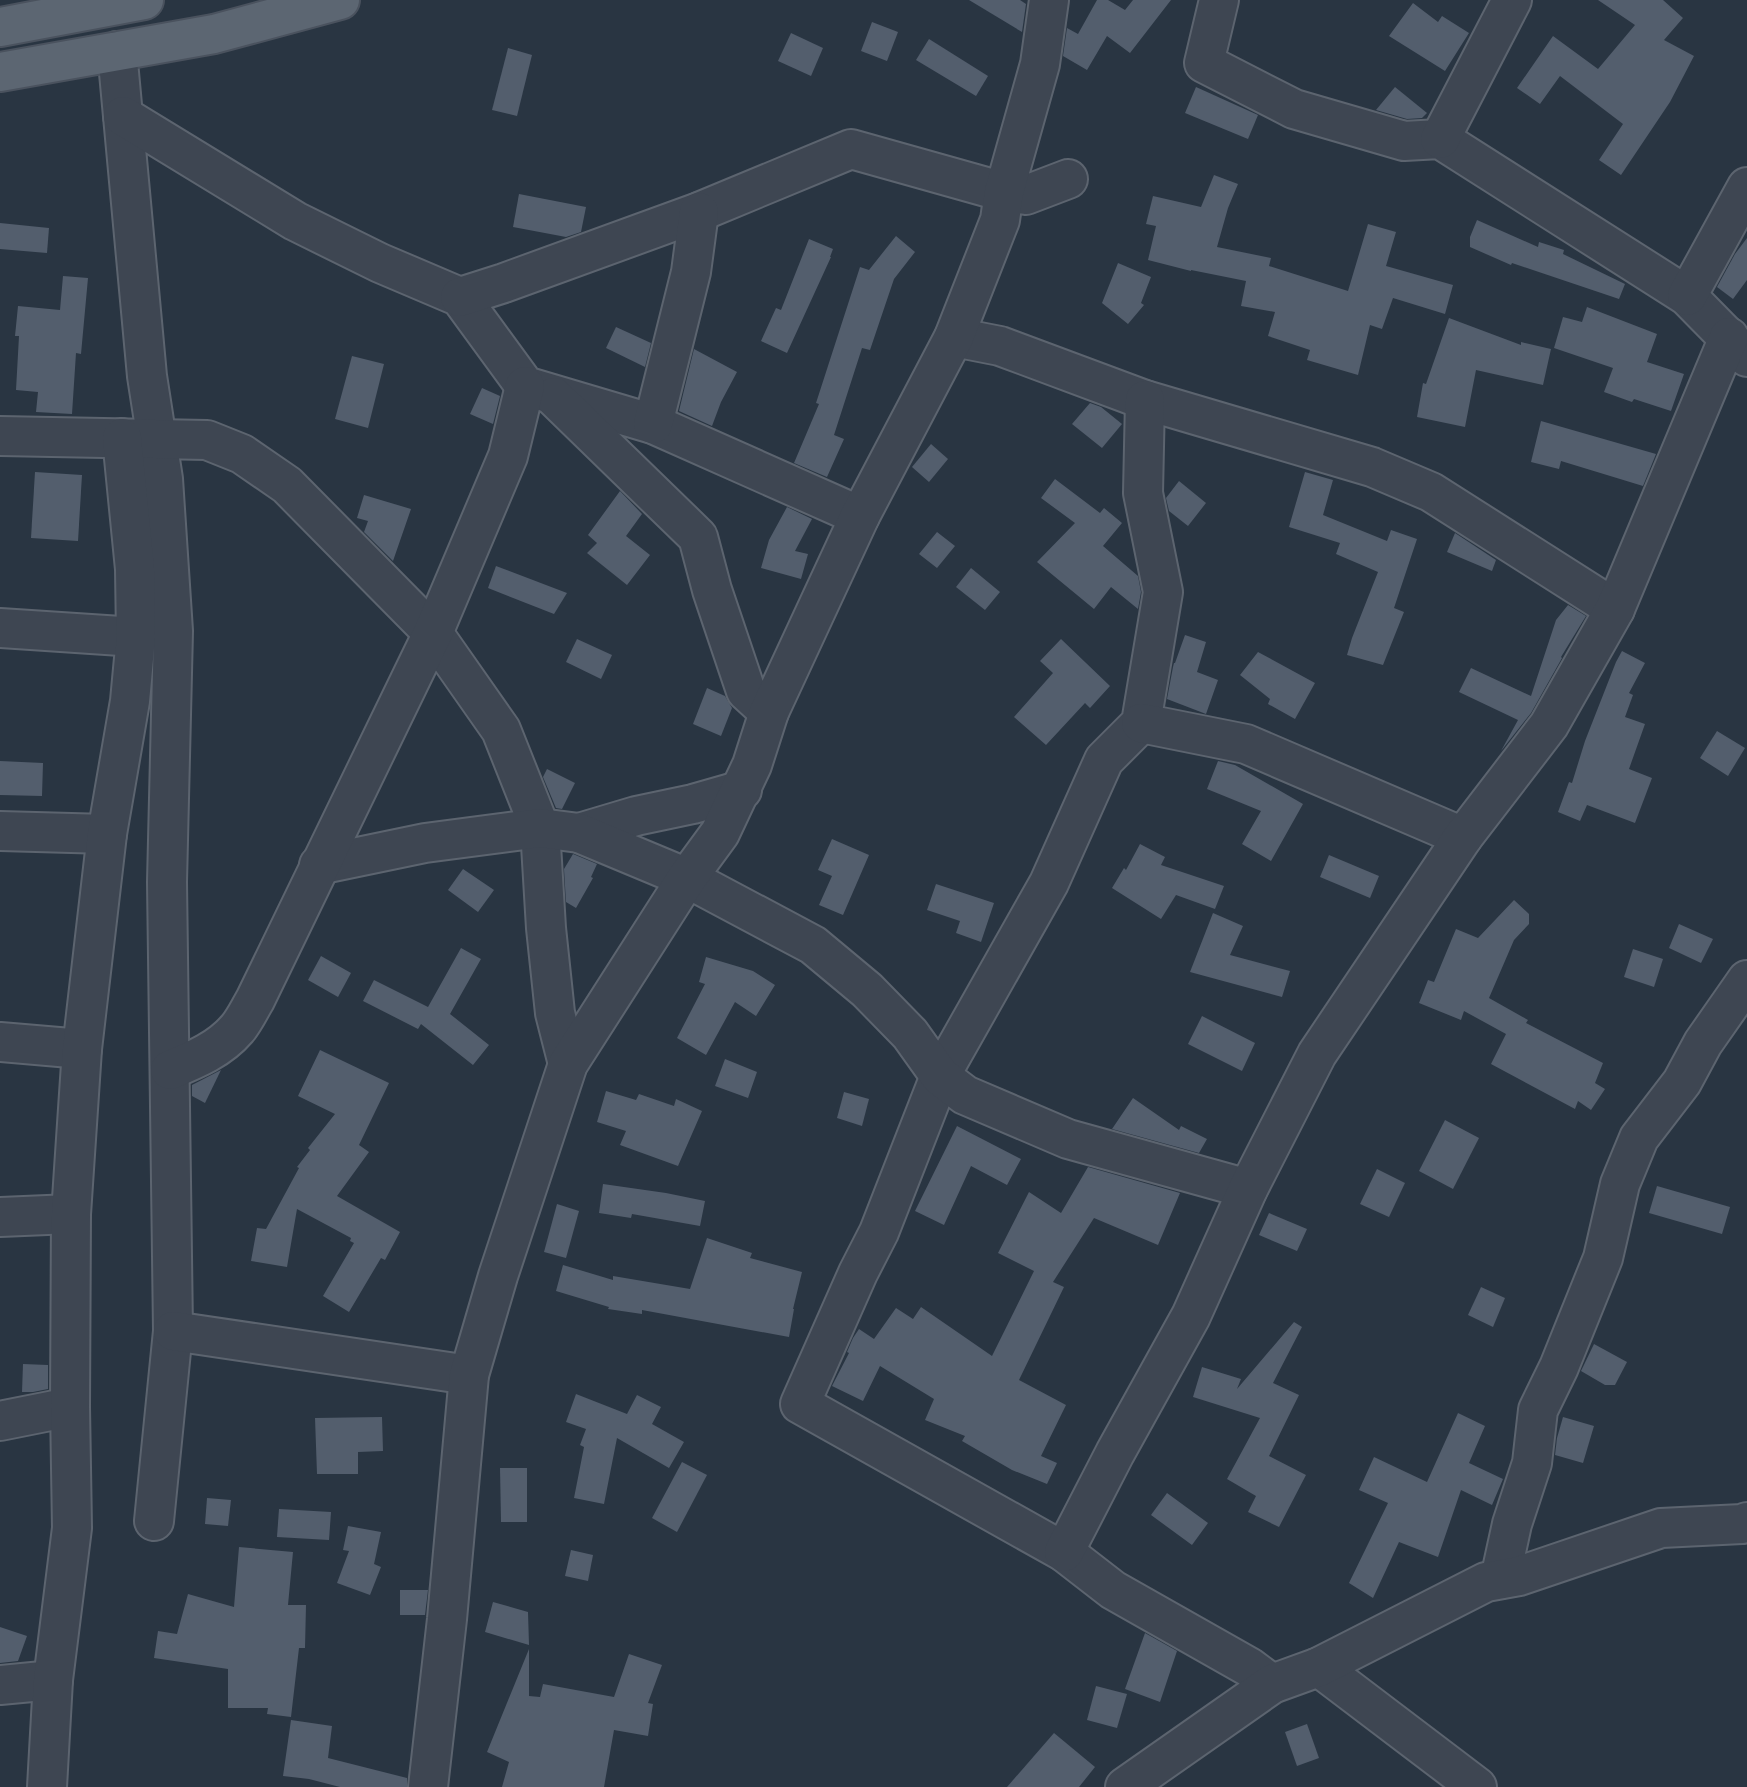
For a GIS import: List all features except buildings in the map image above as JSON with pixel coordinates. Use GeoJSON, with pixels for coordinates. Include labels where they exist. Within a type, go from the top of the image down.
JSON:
{"type":"FeatureCollection","features":[{"type":"Feature","properties":{"kind":"main road"},"geometry":{"type":"LineString","coordinates":[[0,27],[144,0]]}},
{"type":"Feature","properties":{"kind":"main road"},"geometry":{"type":"LineString","coordinates":[[0,72],[214,34],[340,0]]}},
{"type":"Feature","properties":{"kind":"street"},"geometry":{"type":"LineString","coordinates":[[428,1787],[447,1619],[468,1375],[568,1064],[687,878],[720,833],[742,790],[769,712],[860,516],[954,337],[1000,220],[1004,192],[1040,64],[1049,0]]}},
{"type":"Feature","properties":{"kind":"street"},"geometry":{"type":"LineString","coordinates":[[1064,1552],[1191,1316],[1248,1189],[1317,1054],[1463,837],[1549,725],[1615,609],[1738,347],[1687,296],[1440,139],[1404,141],[1294,109],[1204,63],[1219,0]]}},
{"type":"Feature","properties":{"kind":"street"},"geometry":{"type":"LineString","coordinates":[[1440,139],[1512,0]]}},
{"type":"Feature","properties":{"kind":"street"},"geometry":{"type":"LineString","coordinates":[[47,1787],[53,1680],[72,1528],[71,1214],[82,1049],[107,834],[130,701],[136,637],[135,569],[140,438],[147,376],[117,51]]}},
{"type":"Feature","properties":{"kind":"street"},"geometry":{"type":"LineString","coordinates":[[123,116],[295,221],[380,263],[460,297],[538,390],[698,537],[712,590],[746,691],[769,712]]}},
{"type":"Feature","properties":{"kind":"street"},"geometry":{"type":"LineString","coordinates":[[460,297],[699,212],[851,149],[1004,192],[1026,195],[1068,180]]}},
{"type":"Feature","properties":{"kind":"street"},"geometry":{"type":"LineString","coordinates":[[1687,296],[1747,187]]}},
{"type":"Feature","properties":{"kind":"street"},"geometry":{"type":"LineString","coordinates":[[653,424],[691,272],[699,212]]}},
{"type":"Feature","properties":{"kind":"street"},"geometry":{"type":"LineString","coordinates":[[954,337],[1000,346],[1145,400],[1372,467],[1431,492],[1615,609]]}},
{"type":"Feature","properties":{"kind":"street"},"geometry":{"type":"LineString","coordinates":[[538,390],[653,424],[860,516]]}},
{"type":"Feature","properties":{"kind":"street"},"geometry":{"type":"LineString","coordinates":[[170,1070],[215,1049],[226,1040],[239,1027],[255,1000],[433,633],[538,390]]}},
{"type":"Feature","properties":{"kind":"street"},"geometry":{"type":"LineString","coordinates":[[1145,400],[1143,493],[1163,592],[1141,723],[1104,760],[1049,883],[940,1076],[879,1232],[800,1404],[1064,1552],[1113,1590],[1272,1684]]}},
{"type":"Feature","properties":{"kind":"street"},"geometry":{"type":"LineString","coordinates":[[0,436],[207,440],[242,454],[287,485],[433,633],[501,730],[540,828],[545,928],[555,1013],[568,1064]]}},
{"type":"Feature","properties":{"kind":"street"},"geometry":{"type":"LineString","coordinates":[[140,438],[163,479],[173,631],[167,882],[173,1331],[154,1521]]}},
{"type":"Feature","properties":{"kind":"street"},"geometry":{"type":"LineString","coordinates":[[0,628],[136,637]]}},
{"type":"Feature","properties":{"kind":"street"},"geometry":{"type":"LineString","coordinates":[[1141,723],[1246,744],[1463,837]]}},
{"type":"Feature","properties":{"kind":"street"},"geometry":{"type":"LineString","coordinates":[[579,833],[742,790]]}},
{"type":"Feature","properties":{"kind":"street"},"geometry":{"type":"LineString","coordinates":[[319,865],[425,844],[540,828],[579,833],[687,878],[813,945],[867,990],[911,1034],[940,1076],[965,1095],[1068,1139],[1248,1189]]}},
{"type":"Feature","properties":{"kind":"street"},"geometry":{"type":"LineString","coordinates":[[0,831],[107,834]]}},
{"type":"Feature","properties":{"kind":"street"},"geometry":{"type":"LineString","coordinates":[[1500,1579],[1512,1524],[1532,1463],[1538,1410],[1559,1367],[1603,1258],[1620,1184],[1639,1138],[1682,1082],[1703,1043],[1747,980]]}},
{"type":"Feature","properties":{"kind":"street"},"geometry":{"type":"LineString","coordinates":[[0,1042],[82,1049]]}},
{"type":"Feature","properties":{"kind":"street"},"geometry":{"type":"LineString","coordinates":[[0,1217],[71,1214]]}},
{"type":"Feature","properties":{"kind":"street"},"geometry":{"type":"LineString","coordinates":[[173,1331],[468,1375]]}},
{"type":"Feature","properties":{"kind":"street"},"geometry":{"type":"LineString","coordinates":[[0,1421],[70,1407]]}},
{"type":"Feature","properties":{"kind":"street"},"geometry":{"type":"LineString","coordinates":[[1125,1787],[1272,1684],[1319,1667],[1486,1582],[1519,1576],[1661,1528],[1747,1522]]}},
{"type":"Feature","properties":{"kind":"street"},"geometry":{"type":"LineString","coordinates":[[1319,1667],[1477,1787]]}},
{"type":"Feature","properties":{"kind":"street"},"geometry":{"type":"LineString","coordinates":[[0,1685],[53,1680]]}}]}
